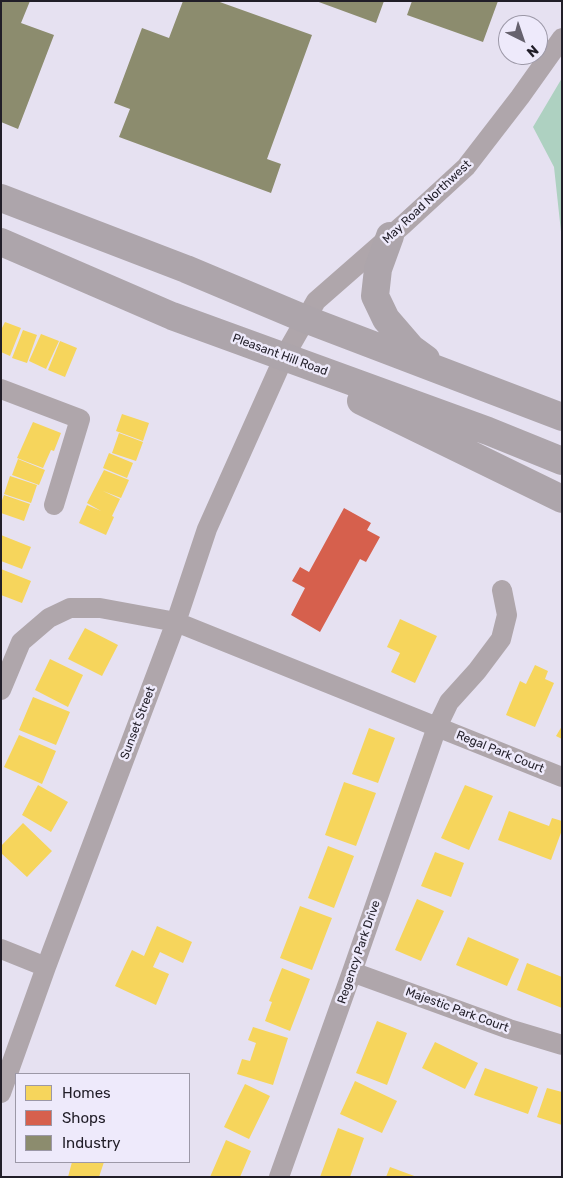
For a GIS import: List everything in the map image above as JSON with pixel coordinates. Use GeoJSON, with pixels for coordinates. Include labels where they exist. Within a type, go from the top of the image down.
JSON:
{"type":"FeatureCollection","features":[{"type":"Feature","properties":{"kind":"highway"},"geometry":{"type":"LineString","coordinates":[[1,198],[186,269],[306,319],[556,413]]}},
{"type":"Feature","properties":{"kind":"highway"},"geometry":{"type":"LineString","coordinates":[[390,236],[378,268],[375,296],[386,319],[411,348],[441,371]]}},
{"type":"Feature","properties":{"kind":"highway","name":"Pleasant Hill Road"},"geometry":{"type":"LineString","coordinates":[[1,242],[172,316],[488,431],[562,461]]}},
{"type":"Feature","properties":{"kind":"highway"},"geometry":{"type":"LineString","coordinates":[[284,357],[312,379],[354,397],[562,499]]}},
{"type":"Feature","properties":{"kind":"street","name":"May Road Northwest"},"geometry":{"type":"LineString","coordinates":[[284,357],[316,302],[466,167],[520,97],[562,38]]}},
{"type":"Feature","properties":{"kind":"street","name":"Sunset Street"},"geometry":{"type":"LineString","coordinates":[[1,1093],[46,967],[176,622],[207,529],[284,357]]}},
{"type":"Feature","properties":{"kind":"street"},"geometry":{"type":"LineString","coordinates":[[3,393],[80,419],[54,505]]}},
{"type":"Feature","properties":{"kind":"street","name":"Regency Park Drive"},"geometry":{"type":"LineString","coordinates":[[279,1177],[448,702],[477,671],[501,639],[507,615],[502,590]]}},
{"type":"Feature","properties":{"kind":"street"},"geometry":{"type":"LineString","coordinates":[[1,690],[21,642],[49,618],[70,608],[100,608],[176,622],[438,727]]}},
{"type":"Feature","properties":{"kind":"street","name":"Regal Park Court"},"geometry":{"type":"LineString","coordinates":[[438,727],[562,778]]}},
{"type":"Feature","properties":{"kind":"street"},"geometry":{"type":"LineString","coordinates":[[1,949],[46,967]]}},
{"type":"Feature","properties":{"kind":"street","name":"Majestic Park Court"},"geometry":{"type":"LineString","coordinates":[[352,972],[509,1029],[562,1045]]}},
{"type":"Feature","properties":{"kind":"green space"},"geometry":{"type":"Polygon","coordinates":[[[562,78],[562,241],[554,167],[533,127],[562,78]]]}},
{"type":"Feature","properties":{"kind":"building: Homes"},"geometry":{"type":"Polygon","coordinates":[[[5,322],[21,328],[10,356],[1,352],[1,330],[5,322]]]}},
{"type":"Feature","properties":{"kind":"building: Homes"},"geometry":{"type":"Polygon","coordinates":[[[23,330],[37,335],[27,363],[12,358],[23,330]]]}},
{"type":"Feature","properties":{"kind":"building: Homes"},"geometry":{"type":"Polygon","coordinates":[[[41,334],[59,341],[46,369],[29,361],[41,334]]]}},
{"type":"Feature","properties":{"kind":"building: Homes"},"geometry":{"type":"Polygon","coordinates":[[[60,341],[77,348],[65,377],[48,370],[60,341]]]}},
{"type":"Feature","properties":{"kind":"building: Homes"},"geometry":{"type":"Polygon","coordinates":[[[122,414],[149,423],[143,441],[116,431],[122,414]]]}},
{"type":"Feature","properties":{"kind":"building: Homes"},"geometry":{"type":"Polygon","coordinates":[[[33,422],[61,433],[54,451],[51,450],[43,468],[17,458],[33,422]]]}},
{"type":"Feature","properties":{"kind":"building: Homes"},"geometry":{"type":"Polygon","coordinates":[[[119,433],[143,442],[136,461],[112,453],[119,433]]]}},
{"type":"Feature","properties":{"kind":"building: Homes"},"geometry":{"type":"Polygon","coordinates":[[[109,453],[133,463],[127,478],[103,468],[109,453]]]}},
{"type":"Feature","properties":{"kind":"building: Homes"},"geometry":{"type":"Polygon","coordinates":[[[18,459],[45,470],[39,485],[12,475],[18,459]]]}},
{"type":"Feature","properties":{"kind":"building: Homes"},"geometry":{"type":"Polygon","coordinates":[[[104,470],[129,480],[121,498],[103,491],[120,499],[106,535],[79,523],[87,505],[101,511],[87,503],[104,470]]]}},
{"type":"Feature","properties":{"kind":"building: Homes"},"geometry":{"type":"Polygon","coordinates":[[[10,476],[37,485],[31,503],[4,494],[10,476]]]}},
{"type":"Feature","properties":{"kind":"building: Homes"},"geometry":{"type":"Polygon","coordinates":[[[4,495],[30,504],[24,521],[1,513],[1,503],[4,495]]]}},
{"type":"Feature","properties":{"kind":"building: Homes"},"geometry":{"type":"Polygon","coordinates":[[[1,535],[31,547],[22,569],[1,561],[1,535]]]}},
{"type":"Feature","properties":{"kind":"building: Homes"},"geometry":{"type":"Polygon","coordinates":[[[1,569],[31,581],[22,603],[1,595],[1,569]]]}},
{"type":"Feature","properties":{"kind":"building: Homes"},"geometry":{"type":"Polygon","coordinates":[[[400,619],[437,636],[415,683],[391,672],[400,653],[387,647],[400,619]]]}},
{"type":"Feature","properties":{"kind":"building: Homes"},"geometry":{"type":"Polygon","coordinates":[[[85,628],[118,645],[102,676],[68,659],[85,628]]]}},
{"type":"Feature","properties":{"kind":"building: Homes"},"geometry":{"type":"Polygon","coordinates":[[[50,659],[83,675],[68,707],[35,690],[50,659]]]}},
{"type":"Feature","properties":{"kind":"building: Homes"},"geometry":{"type":"Polygon","coordinates":[[[535,665],[548,671],[545,679],[554,683],[535,727],[506,715],[520,681],[526,684],[535,665]]]}},
{"type":"Feature","properties":{"kind":"building: Homes"},"geometry":{"type":"Polygon","coordinates":[[[33,697],[70,712],[56,745],[19,730],[33,697]]]}},
{"type":"Feature","properties":{"kind":"building: Homes"},"geometry":{"type":"Polygon","coordinates":[[[562,726],[562,739],[556,736],[562,726]]]}},
{"type":"Feature","properties":{"kind":"building: Homes"},"geometry":{"type":"Polygon","coordinates":[[[369,728],[395,738],[378,783],[352,774],[369,728]]]}},
{"type":"Feature","properties":{"kind":"building: Homes"},"geometry":{"type":"Polygon","coordinates":[[[19,735],[56,751],[42,784],[4,767],[19,735]]]}},
{"type":"Feature","properties":{"kind":"building: Homes"},"geometry":{"type":"Polygon","coordinates":[[[344,782],[376,793],[356,846],[325,835],[344,782]]]}},
{"type":"Feature","properties":{"kind":"building: Homes"},"geometry":{"type":"Polygon","coordinates":[[[38,785],[68,802],[51,832],[22,815],[38,785]]]}},
{"type":"Feature","properties":{"kind":"building: Homes"},"geometry":{"type":"Polygon","coordinates":[[[465,785],[493,796],[469,850],[441,838],[465,785]]]}},
{"type":"Feature","properties":{"kind":"building: Homes"},"geometry":{"type":"Polygon","coordinates":[[[509,811],[549,826],[552,818],[562,821],[562,830],[551,860],[498,840],[509,811]]]}},
{"type":"Feature","properties":{"kind":"building: Homes"},"geometry":{"type":"Polygon","coordinates":[[[23,823],[52,851],[27,877],[1,853],[1,846],[23,823]]]}},
{"type":"Feature","properties":{"kind":"building: Homes"},"geometry":{"type":"Polygon","coordinates":[[[328,846],[354,856],[334,908],[308,898],[328,846]]]}},
{"type":"Feature","properties":{"kind":"building: Homes"},"geometry":{"type":"Polygon","coordinates":[[[435,852],[464,863],[451,897],[421,886],[435,852]]]}},
{"type":"Feature","properties":{"kind":"building: Homes"},"geometry":{"type":"Polygon","coordinates":[[[417,899],[444,911],[421,961],[395,950],[417,899]]]}},
{"type":"Feature","properties":{"kind":"building: Homes"},"geometry":{"type":"Polygon","coordinates":[[[300,906],[332,918],[312,970],[280,958],[300,906]]]}},
{"type":"Feature","properties":{"kind":"building: Homes"},"geometry":{"type":"Polygon","coordinates":[[[157,926],[192,942],[183,963],[160,952],[153,967],[169,974],[156,1005],[115,986],[132,950],[144,956],[157,926]]]}},
{"type":"Feature","properties":{"kind":"building: Homes"},"geometry":{"type":"Polygon","coordinates":[[[468,937],[519,959],[507,986],[456,965],[468,937]]]}},
{"type":"Feature","properties":{"kind":"building: Homes"},"geometry":{"type":"Polygon","coordinates":[[[527,963],[562,977],[562,1008],[517,990],[527,963]]]}},
{"type":"Feature","properties":{"kind":"building: Homes"},"geometry":{"type":"Polygon","coordinates":[[[282,968],[310,979],[290,1031],[265,1021],[272,1002],[269,1001],[282,968]]]}},
{"type":"Feature","properties":{"kind":"building: Homes"},"geometry":{"type":"Polygon","coordinates":[[[377,1021],[407,1033],[387,1085],[356,1073],[377,1021]]]}},
{"type":"Feature","properties":{"kind":"building: Homes"},"geometry":{"type":"Polygon","coordinates":[[[253,1027],[288,1038],[273,1085],[237,1074],[242,1059],[250,1061],[256,1043],[248,1040],[253,1027]]]}},
{"type":"Feature","properties":{"kind":"building: Homes"},"geometry":{"type":"Polygon","coordinates":[[[435,1042],[478,1063],[465,1089],[422,1068],[435,1042]]]}},
{"type":"Feature","properties":{"kind":"building: Homes"},"geometry":{"type":"Polygon","coordinates":[[[485,1068],[538,1087],[528,1114],[474,1095],[485,1068]]]}},
{"type":"Feature","properties":{"kind":"building: Homes"},"geometry":{"type":"Polygon","coordinates":[[[355,1081],[397,1101],[382,1133],[340,1114],[355,1081]]]}},
{"type":"Feature","properties":{"kind":"building: Homes"},"geometry":{"type":"Polygon","coordinates":[[[245,1084],[270,1096],[249,1139],[224,1127],[245,1084]]]}},
{"type":"Feature","properties":{"kind":"building: Homes"},"geometry":{"type":"Polygon","coordinates":[[[547,1088],[562,1092],[562,1125],[537,1117],[547,1088]]]}},
{"type":"Feature","properties":{"kind":"building: Homes"},"geometry":{"type":"Polygon","coordinates":[[[338,1128],[364,1138],[350,1177],[320,1177],[338,1128]]]}},
{"type":"Feature","properties":{"kind":"building: Homes"},"geometry":{"type":"Polygon","coordinates":[[[226,1140],[251,1151],[240,1177],[210,1177],[226,1140]]]}},
{"type":"Feature","properties":{"kind":"building: Homes"},"geometry":{"type":"Polygon","coordinates":[[[72,1163],[104,1163],[99,1177],[68,1177],[72,1163]]]}},
{"type":"Feature","properties":{"kind":"building: Homes"},"geometry":{"type":"Polygon","coordinates":[[[390,1167],[417,1177],[386,1177],[390,1167]]]}},
{"type":"Feature","properties":{"kind":"building: Shops"},"geometry":{"type":"Polygon","coordinates":[[[344,508],[371,523],[367,530],[380,537],[366,562],[360,559],[320,632],[291,615],[305,588],[292,581],[300,567],[309,572],[344,508]]]}},
{"type":"Feature","properties":{"kind":"building: Industry"},"geometry":{"type":"Polygon","coordinates":[[[1,1],[30,1],[21,23],[54,35],[18,129],[1,122],[1,1]]]}},
{"type":"Feature","properties":{"kind":"building: Industry"},"geometry":{"type":"Polygon","coordinates":[[[183,1],[217,1],[312,35],[267,159],[281,164],[271,193],[119,137],[130,109],[114,103],[142,28],[169,38],[183,1]]]}},
{"type":"Feature","properties":{"kind":"building: Industry"},"geometry":{"type":"Polygon","coordinates":[[[316,1],[384,1],[376,23],[316,1]]]}},
{"type":"Feature","properties":{"kind":"building: Industry"},"geometry":{"type":"Polygon","coordinates":[[[412,1],[498,1],[483,42],[407,15],[412,1]]]}}]}
